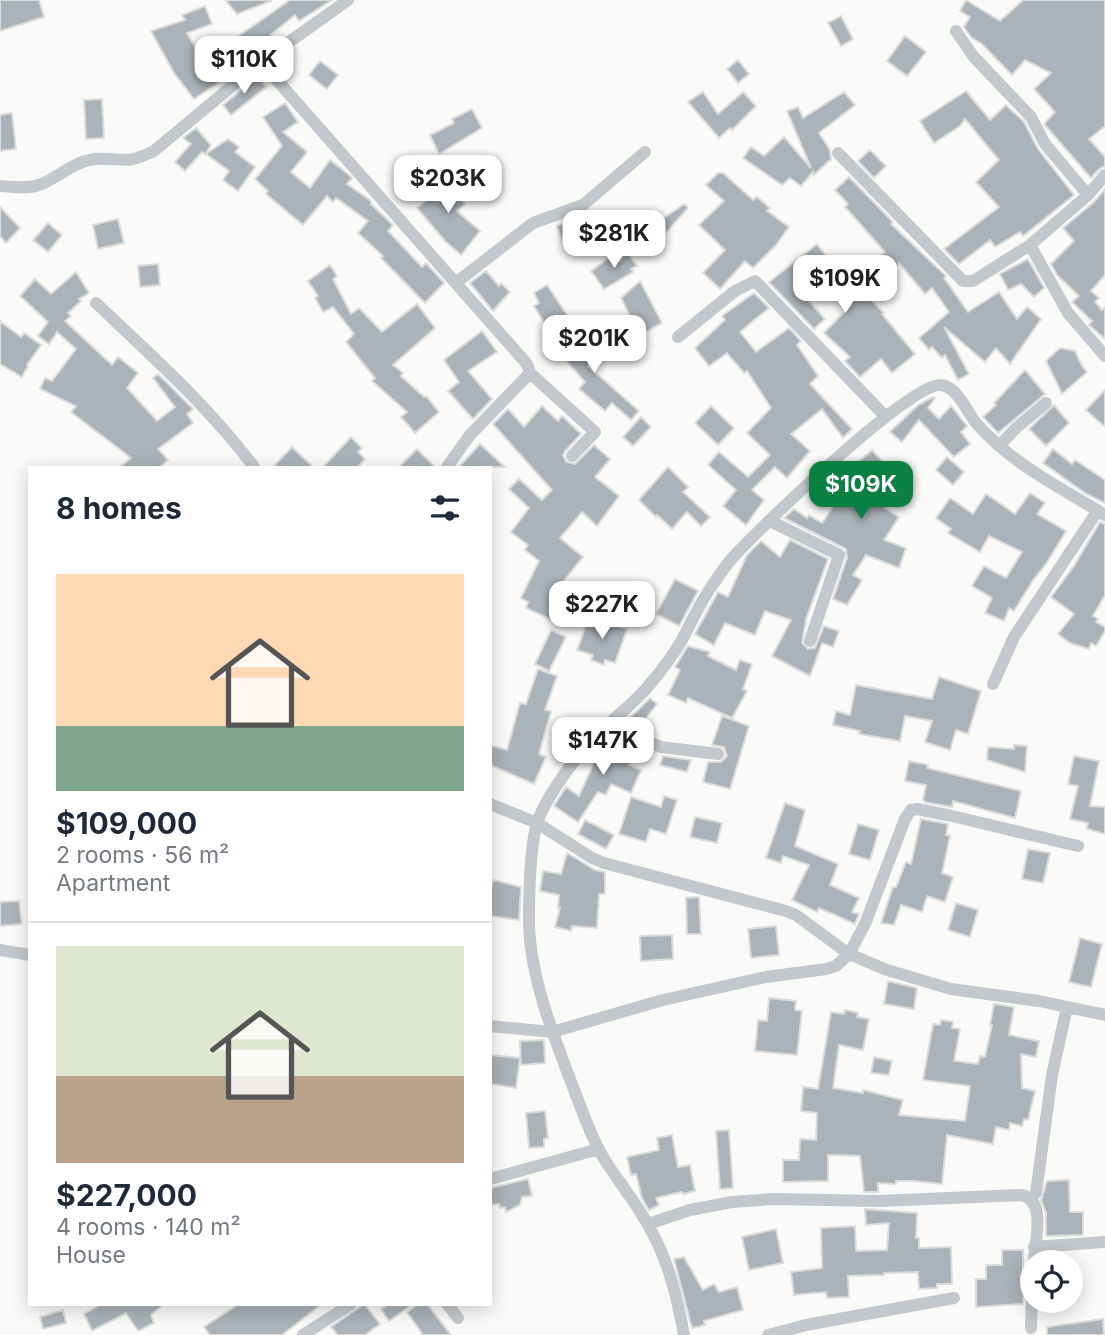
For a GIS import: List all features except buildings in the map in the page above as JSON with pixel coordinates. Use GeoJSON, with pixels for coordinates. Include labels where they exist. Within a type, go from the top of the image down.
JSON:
{"type":"FeatureCollection","features":[{"type":"Feature","properties":{"kind":"street"},"geometry":{"type":"LineString","coordinates":[[0,186],[38,185],[60,172],[95,159],[123,162],[137,159],[154,150],[261,62],[348,0]]}},
{"type":"Feature","properties":{"kind":"street"},"geometry":{"type":"LineString","coordinates":[[956,32],[974,56],[1031,117],[1045,144],[1088,195]]}},
{"type":"Feature","properties":{"kind":"street"},"geometry":{"type":"LineString","coordinates":[[261,62],[457,282],[527,363],[530,373],[595,432],[572,456]]}},
{"type":"Feature","properties":{"kind":"street"},"geometry":{"type":"LineString","coordinates":[[457,282],[533,223],[583,205],[645,152]]}},
{"type":"Feature","properties":{"kind":"street"},"geometry":{"type":"LineString","coordinates":[[838,153],[963,281],[973,281],[1030,245],[1088,195],[1105,175]]}},
{"type":"Feature","properties":{"kind":"street"},"geometry":{"type":"LineString","coordinates":[[1030,245],[1068,313],[1105,356]]}},
{"type":"Feature","properties":{"kind":"street"},"geometry":{"type":"LineString","coordinates":[[678,337],[734,291],[755,281],[885,416]]}},
{"type":"Feature","properties":{"kind":"street"},"geometry":{"type":"LineString","coordinates":[[96,303],[186,388],[233,439],[253,466]]}},
{"type":"Feature","properties":{"kind":"street"},"geometry":{"type":"LineString","coordinates":[[448,466],[470,435],[530,373]]}},
{"type":"Feature","properties":{"kind":"street"},"geometry":{"type":"LineString","coordinates":[[684,1335],[672,1278],[660,1245],[599,1149],[552,1032],[532,954],[529,924],[537,823],[578,756],[641,696],[654,680],[681,641],[695,610],[736,554],[885,416],[930,386],[946,386],[955,393],[976,423],[999,446],[1026,467],[1101,513],[1014,637],[993,684]]}},
{"type":"Feature","properties":{"kind":"street"},"geometry":{"type":"LineString","coordinates":[[999,446],[1014,429],[1046,403]]}},
{"type":"Feature","properties":{"kind":"street"},"geometry":{"type":"LineString","coordinates":[[770,521],[839,555],[810,641]]}},
{"type":"Feature","properties":{"kind":"street"},"geometry":{"type":"LineString","coordinates":[[608,725],[661,747],[719,754]]}},
{"type":"Feature","properties":{"kind":"street"},"geometry":{"type":"LineString","coordinates":[[492,805],[537,823],[604,863],[796,915],[849,954],[887,970],[951,989],[1039,1000],[1105,1016]]}},
{"type":"Feature","properties":{"kind":"street"},"geometry":{"type":"LineString","coordinates":[[492,1026],[552,1032],[603,1020],[663,1000],[766,977],[826,969],[843,962],[865,924],[905,819],[911,810],[952,816],[1078,846]]}},
{"type":"Feature","properties":{"kind":"street"},"geometry":{"type":"LineString","coordinates":[[0,950],[28,955]]}},
{"type":"Feature","properties":{"kind":"street"},"geometry":{"type":"LineString","coordinates":[[1036,1193],[1050,1087],[1067,1007]]}},
{"type":"Feature","properties":{"kind":"street"},"geometry":{"type":"LineString","coordinates":[[492,1178],[599,1149]]}},
{"type":"Feature","properties":{"kind":"street"},"geometry":{"type":"LineString","coordinates":[[648,1224],[690,1210],[732,1202],[774,1199],[879,1201],[1021,1195],[1027,1196],[1036,1205],[1038,1216],[1034,1247],[1105,1242]]}},
{"type":"Feature","properties":{"kind":"street"},"geometry":{"type":"LineString","coordinates":[[768,1335],[806,1325],[954,1298]]}},
{"type":"Feature","properties":{"kind":"street"},"geometry":{"type":"LineString","coordinates":[[303,1335],[348,1306]]}},
{"type":"Feature","properties":{"kind":"street"},"geometry":{"type":"LineString","coordinates":[[449,1306],[458,1318]]}},
{"type":"Feature","properties":{"kind":"street"},"geometry":{"type":"LineString","coordinates":[[1031,1313],[1031,1328]]}}]}
